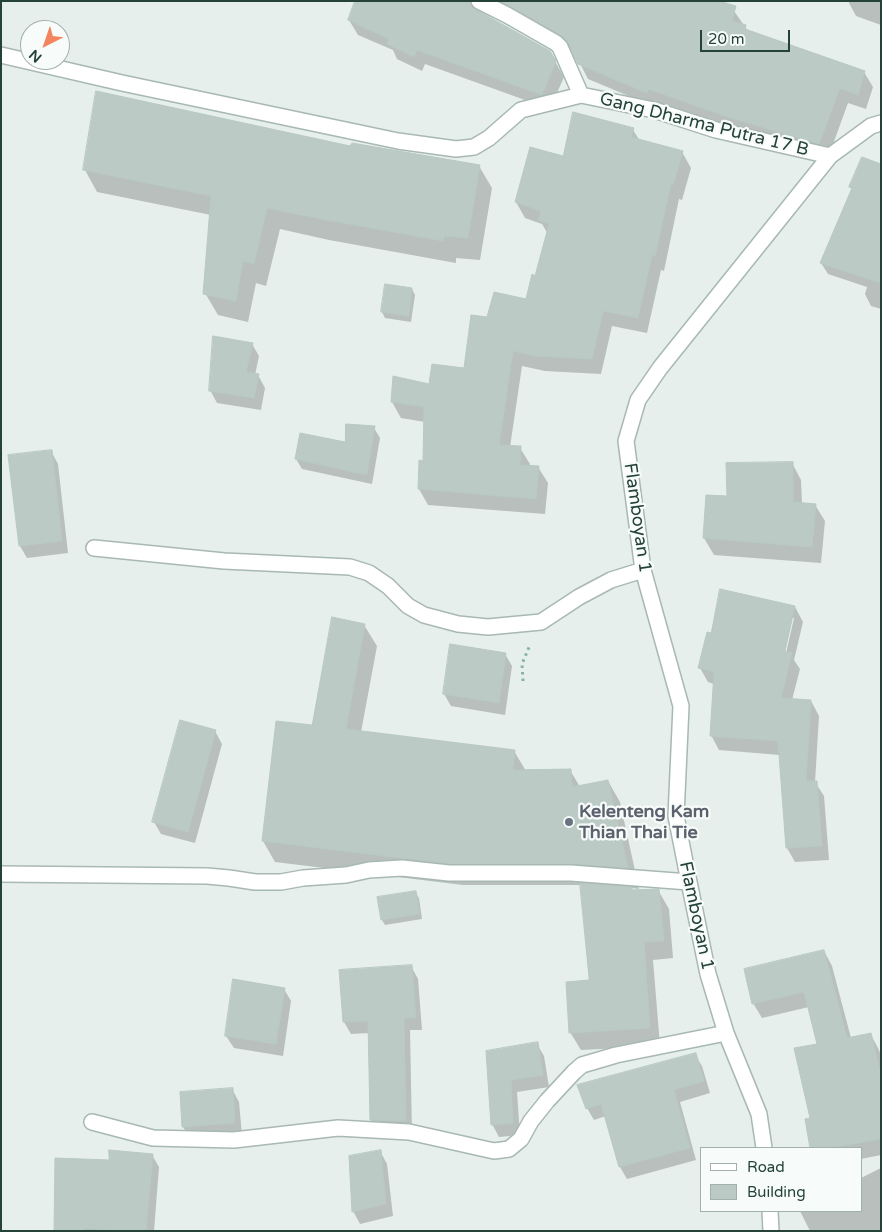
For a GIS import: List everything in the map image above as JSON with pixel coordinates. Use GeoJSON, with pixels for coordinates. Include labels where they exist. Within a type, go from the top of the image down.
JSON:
{"type":"FeatureCollection","features":[{"type":"Feature","properties":{"kind":"street"},"geometry":{"type":"LineString","coordinates":[[480,1],[556,43],[560,47],[570,74],[581,95]]}},
{"type":"Feature","properties":{"kind":"street","name":"Gang Dharma Putra 17 B"},"geometry":{"type":"LineString","coordinates":[[1,55],[122,83],[398,141],[456,149],[474,147],[489,138],[521,110],[581,95],[654,110],[716,130],[830,156]]}},
{"type":"Feature","properties":{"kind":"street"},"geometry":{"type":"LineString","coordinates":[[830,156],[871,126],[881,123]]}},
{"type":"Feature","properties":{"kind":"street","name":"Flamboyan 1"},"geometry":{"type":"LineString","coordinates":[[764,1147],[759,1114],[726,1033],[708,974],[676,816],[680,706],[643,570],[626,441],[638,400],[660,368],[830,156]]}},
{"type":"Feature","properties":{"kind":"street"},"geometry":{"type":"LineString","coordinates":[[94,548],[224,560],[350,567],[369,573],[388,586],[408,606],[424,615],[458,624],[488,627],[541,622],[579,597],[611,580],[643,570]]}},
{"type":"Feature","properties":{"kind":"street"},"geometry":{"type":"LineString","coordinates":[[1,874],[207,876],[255,882],[281,882],[303,878],[346,875],[369,870],[402,868],[449,873],[571,873],[689,882]]}},
{"type":"Feature","properties":{"kind":"street"},"geometry":{"type":"LineString","coordinates":[[92,1122],[153,1138],[234,1140],[338,1128],[408,1132],[494,1151],[509,1149],[521,1139],[531,1121],[547,1101],[582,1065],[616,1055],[726,1033]]}},
{"type":"Feature","properties":{"kind":"street"},"geometry":{"type":"LineString","coordinates":[[770,1212],[771,1231]]}},
{"type":"Feature","properties":{"kind":"path"},"geometry":{"type":"LineString","coordinates":[[523,681],[522,664],[541,622]]}},
{"type":"Feature","properties":{"kind":"building"},"geometry":{"type":"Polygon","coordinates":[[[355,1],[470,1],[471,6],[475,9],[550,51],[556,61],[542,95],[417,50],[414,57],[387,44],[389,39],[348,20],[355,1]]]}},
{"type":"Feature","properties":{"kind":"building"},"geometry":{"type":"Polygon","coordinates":[[[500,1],[719,1],[736,6],[732,21],[746,25],[745,29],[865,71],[858,95],[840,88],[819,144],[731,118],[648,89],[647,93],[578,64],[568,43],[562,36],[500,1]]]}},
{"type":"Feature","properties":{"kind":"building"},"geometry":{"type":"Polygon","coordinates":[[[96,91],[350,146],[352,143],[480,165],[468,238],[444,236],[443,241],[267,208],[254,264],[243,261],[236,301],[203,294],[211,196],[83,170],[96,91]]]}},
{"type":"Feature","properties":{"kind":"building"},"geometry":{"type":"Polygon","coordinates":[[[573,112],[634,128],[631,137],[683,151],[673,185],[671,184],[655,256],[652,255],[638,318],[603,311],[592,359],[536,356],[513,351],[499,445],[521,446],[520,465],[539,466],[536,499],[418,489],[419,460],[423,461],[424,407],[391,402],[393,376],[429,384],[432,364],[464,368],[471,315],[487,317],[494,292],[526,299],[532,274],[535,276],[549,224],[538,220],[541,211],[515,202],[530,147],[563,156],[573,112]]]}},
{"type":"Feature","properties":{"kind":"building"},"geometry":{"type":"Polygon","coordinates":[[[862,157],[881,164],[881,283],[820,263],[852,188],[849,187],[862,157]]]}},
{"type":"Feature","properties":{"kind":"building"},"geometry":{"type":"Polygon","coordinates":[[[385,284],[412,288],[409,316],[381,312],[385,284]]]}},
{"type":"Feature","properties":{"kind":"building"},"geometry":{"type":"Polygon","coordinates":[[[213,336],[253,343],[246,372],[259,374],[254,398],[209,391],[213,336]]]}},
{"type":"Feature","properties":{"kind":"building"},"geometry":{"type":"Polygon","coordinates":[[[346,424],[375,426],[367,475],[295,459],[300,433],[345,442],[346,424]]]}},
{"type":"Feature","properties":{"kind":"building"},"geometry":{"type":"Polygon","coordinates":[[[52,450],[62,541],[19,546],[8,455],[52,450]]]}},
{"type":"Feature","properties":{"kind":"building"},"geometry":{"type":"Polygon","coordinates":[[[793,462],[793,502],[816,504],[812,547],[703,538],[706,495],[727,496],[726,463],[793,462]]]}},
{"type":"Feature","properties":{"kind":"building"},"geometry":{"type":"Polygon","coordinates":[[[720,589],[795,606],[785,651],[792,653],[781,698],[811,700],[806,781],[817,781],[822,846],[786,848],[778,741],[710,736],[714,672],[698,668],[707,632],[711,633],[720,589]]]}},
{"type":"Feature","properties":{"kind":"building"},"geometry":{"type":"Polygon","coordinates":[[[332,617],[365,624],[346,729],[515,750],[513,770],[571,769],[572,787],[608,780],[628,868],[571,864],[450,864],[262,841],[276,721],[312,725],[332,617]]]}},
{"type":"Feature","properties":{"kind":"building"},"geometry":{"type":"Polygon","coordinates":[[[450,644],[506,653],[499,703],[443,694],[450,644]]]}},
{"type":"Feature","properties":{"kind":"building"},"geometry":{"type":"Polygon","coordinates":[[[180,720],[216,730],[188,832],[152,822],[180,720]]]}},
{"type":"Feature","properties":{"kind":"building"},"geometry":{"type":"Polygon","coordinates":[[[580,883],[632,887],[632,890],[659,889],[664,941],[644,942],[650,1028],[569,1033],[566,982],[589,980],[580,883]]]}},
{"type":"Feature","properties":{"kind":"building"},"geometry":{"type":"Polygon","coordinates":[[[416,891],[420,914],[381,920],[377,897],[416,891]]]}},
{"type":"Feature","properties":{"kind":"building"},"geometry":{"type":"Polygon","coordinates":[[[824,950],[847,1038],[871,1033],[881,1075],[881,1139],[835,1147],[810,1147],[805,1119],[810,1118],[794,1048],[817,1044],[804,992],[752,1004],[744,969],[824,950]]]}},
{"type":"Feature","properties":{"kind":"building"},"geometry":{"type":"Polygon","coordinates":[[[412,965],[416,1018],[404,1018],[406,1121],[370,1120],[368,1021],[343,1022],[339,970],[412,965]]]}},
{"type":"Feature","properties":{"kind":"building"},"geometry":{"type":"Polygon","coordinates":[[[233,979],[285,988],[276,1044],[225,1036],[233,979]]]}},
{"type":"Feature","properties":{"kind":"building"},"geometry":{"type":"Polygon","coordinates":[[[538,1042],[543,1075],[511,1080],[513,1123],[491,1125],[486,1051],[538,1042]]]}},
{"type":"Feature","properties":{"kind":"building"},"geometry":{"type":"Polygon","coordinates":[[[696,1053],[704,1081],[674,1090],[690,1148],[619,1167],[601,1104],[586,1109],[577,1085],[696,1053]]]}},
{"type":"Feature","properties":{"kind":"building"},"geometry":{"type":"Polygon","coordinates":[[[233,1088],[235,1123],[182,1127],[180,1092],[233,1088]]]}},
{"type":"Feature","properties":{"kind":"building"},"geometry":{"type":"Polygon","coordinates":[[[109,1150],[153,1154],[146,1231],[83,1228],[83,1231],[54,1231],[55,1158],[109,1160],[109,1150]]]}},
{"type":"Feature","properties":{"kind":"building"},"geometry":{"type":"Polygon","coordinates":[[[381,1150],[386,1204],[352,1212],[349,1156],[381,1150]]]}},
{"type":"Feature","properties":{"kind":"place","name":"Kelenteng Kam Thian Thai Tie"},"geometry":{"type":"Point","coordinates":[569,822]}}]}
